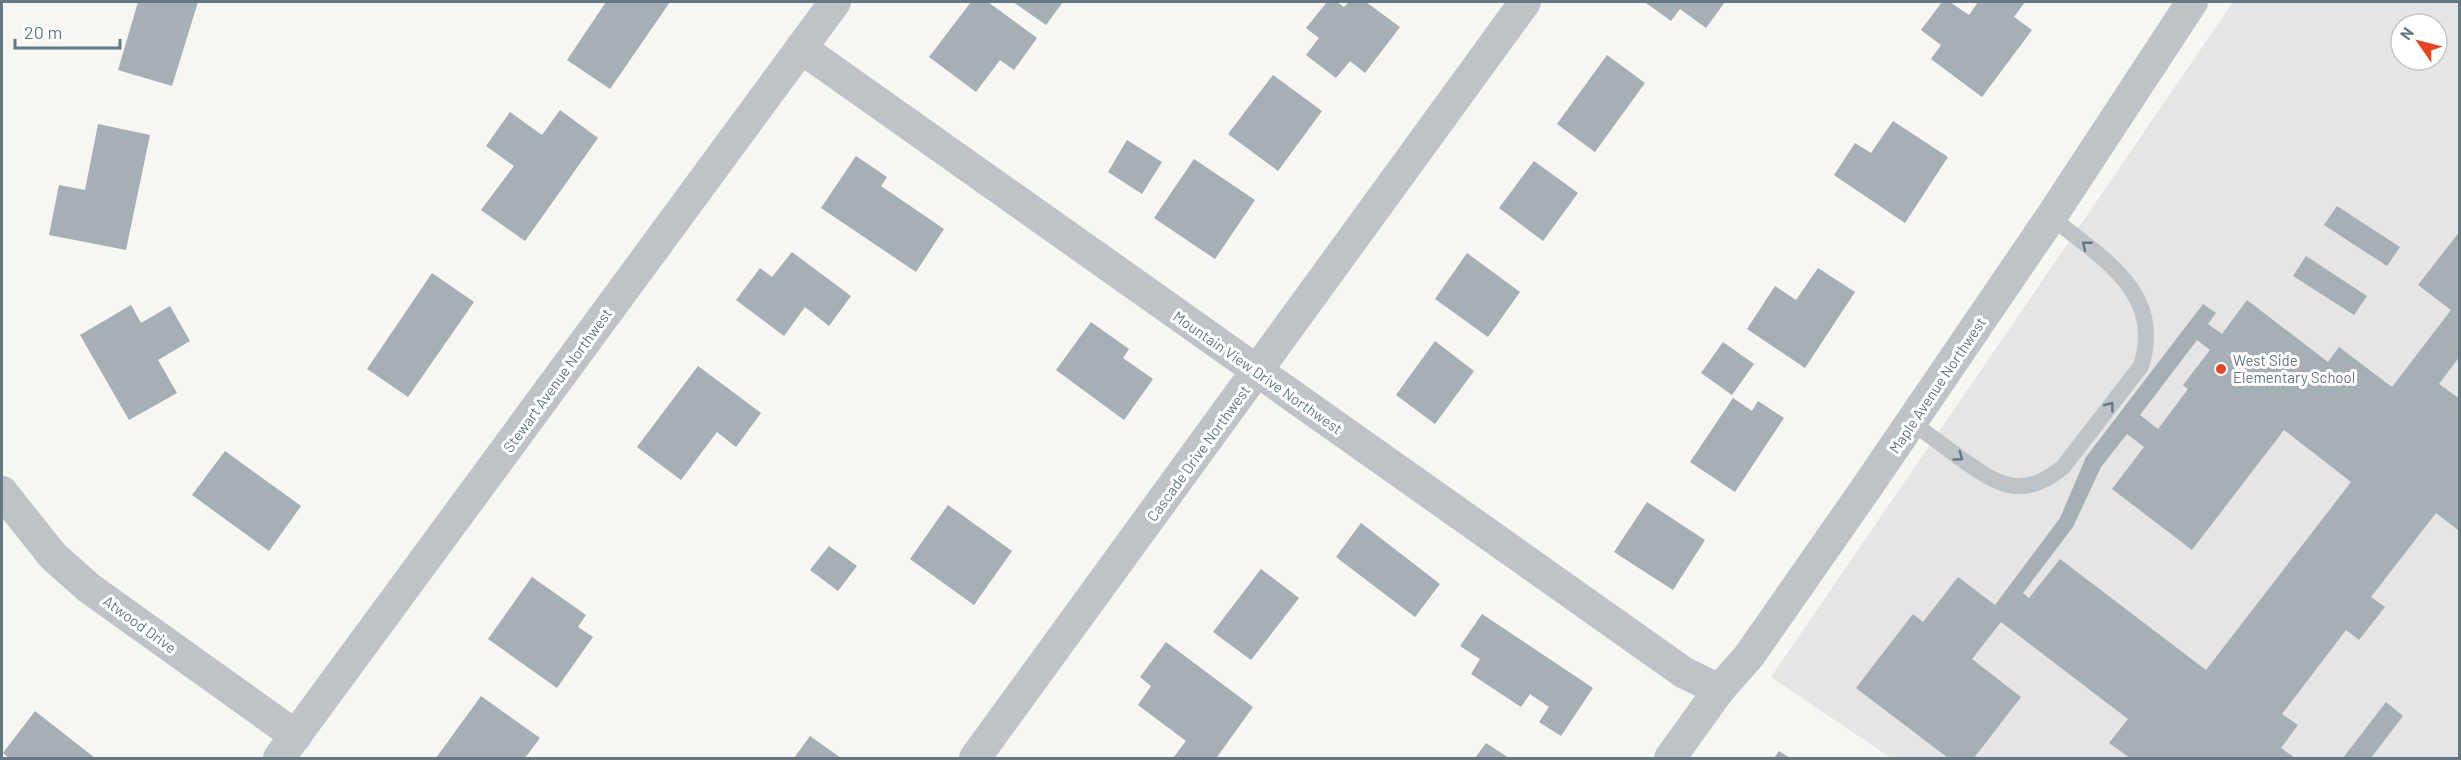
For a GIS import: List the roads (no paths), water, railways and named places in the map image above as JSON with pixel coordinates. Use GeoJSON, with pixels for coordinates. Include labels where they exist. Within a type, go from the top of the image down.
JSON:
{"type":"FeatureCollection","features":[{"type":"Feature","properties":{"kind":"street","name":"Stewart Avenue Northwest"},"geometry":{"type":"LineString","coordinates":[[287,748],[835,2]]}},
{"type":"Feature","properties":{"kind":"street","name":"Cascade Drive Northwest"},"geometry":{"type":"LineString","coordinates":[[975,759],[1525,2]]}},
{"type":"Feature","properties":{"kind":"street","name":"Maple Avenue Northwest"},"geometry":{"type":"LineString","coordinates":[[1670,759],[1719,690],[1749,656],[1911,422],[2051,217],[2192,2]]}},
{"type":"Feature","properties":{"kind":"street","name":"Mountain View Drive Northwest"},"geometry":{"type":"LineString","coordinates":[[801,48],[1683,672],[1719,690]]}},
{"type":"Feature","properties":{"kind":"street","name":"Atwood Drive"},"geometry":{"type":"LineString","coordinates":[[2,492],[53,556],[89,588],[287,748]]}},
{"type":"Feature","properties":{"kind":"lane"},"geometry":{"type":"LineString","coordinates":[[1911,422],[1994,482],[2017,487],[2030,484],[2050,478],[2063,466],[2141,366],[2145,348],[2145,326],[2140,302],[2134,291],[2114,269],[2051,217]]}},
{"type":"Feature","properties":{"kind":"place","name":"West Side Elementary School"},"geometry":{"type":"Point","coordinates":[2221,369]}}]}
